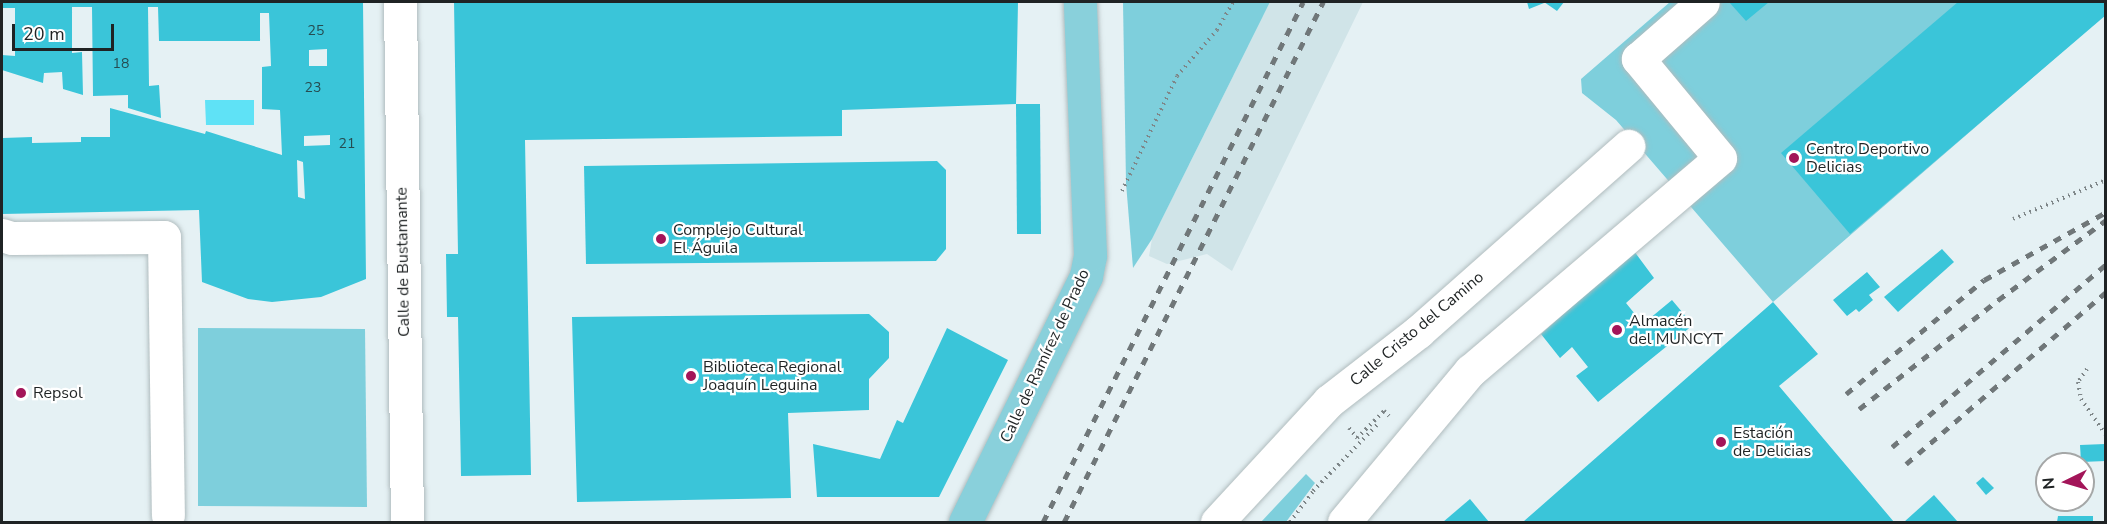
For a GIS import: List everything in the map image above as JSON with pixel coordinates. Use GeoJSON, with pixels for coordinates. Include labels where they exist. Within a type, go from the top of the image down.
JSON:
{"type":"FeatureCollection","features":[{"type":"Feature","properties":{"kind":"main road","name":"Calle de Ramírez de Prado"},"geometry":{"type":"LineString","coordinates":[[965,522],[1086,276],[1090,255],[1080,2]]}},
{"type":"Feature","properties":{"kind":"street","name":"Calle de Bustamante"},"geometry":{"type":"LineString","coordinates":[[400,2],[407,522]]}},
{"type":"Feature","properties":{"kind":"street"},"geometry":{"type":"LineString","coordinates":[[1344,522],[1470,371],[1720,158],[1638,59],[1703,2]]}},
{"type":"Feature","properties":{"kind":"street","name":"Calle Cristo del Camino"},"geometry":{"type":"LineString","coordinates":[[1217,522],[1329,401],[1418,332],[1628,146]]}},
{"type":"Feature","properties":{"kind":"street"},"geometry":{"type":"LineString","coordinates":[[2,235],[12,238],[164,237],[168,515]]}},
{"type":"Feature","properties":{"kind":"path"},"geometry":{"type":"LineString","coordinates":[[1121,194],[1178,76],[1217,30],[1233,2]]}},
{"type":"Feature","properties":{"kind":"path"},"geometry":{"type":"LineString","coordinates":[[2013,219],[2106,180]]}},
{"type":"Feature","properties":{"kind":"path"},"geometry":{"type":"LineString","coordinates":[[2087,369],[2078,382],[2081,399],[2106,435]]}},
{"type":"Feature","properties":{"kind":"path"},"geometry":{"type":"LineString","coordinates":[[1290,522],[1313,491],[1385,413],[1357,438]]}},
{"type":"Feature","properties":{"kind":"shaded area"},"geometry":{"type":"Polygon","coordinates":[[[1123,2],[1270,2],[1152,239],[1133,268],[1126,183],[1123,2]]]}},
{"type":"Feature","properties":{"kind":"shaded area"},"geometry":{"type":"Polygon","coordinates":[[[1270,2],[1363,2],[1232,271],[1207,254],[1167,264],[1149,256],[1152,239],[1270,2]]]}},
{"type":"Feature","properties":{"kind":"shaded area","name":"Centro Deportivo Delicias"},"geometry":{"type":"Polygon","coordinates":[[[1670,2],[2105,2],[2105,15],[1773,302],[1616,120],[1582,93],[1581,79],[1670,2]]]}},
{"type":"Feature","properties":{"kind":"shaded area"},"geometry":{"type":"Polygon","coordinates":[[[205,100],[254,100],[254,125],[206,125],[205,100]]]}},
{"type":"Feature","properties":{"kind":"shaded area"},"geometry":{"type":"Polygon","coordinates":[[[198,328],[365,329],[367,507],[198,506],[198,328]]]}},
{"type":"Feature","properties":{"kind":"shaded area"},"geometry":{"type":"Polygon","coordinates":[[[1306,474],[1315,483],[1286,522],[1261,522],[1306,474]]]}},
{"type":"Feature","properties":{"kind":"building"},"geometry":{"type":"Polygon","coordinates":[[[2,2],[363,2],[366,279],[321,297],[272,302],[248,299],[202,282],[199,210],[2,214],[3,138],[32,137],[32,143],[81,142],[81,137],[110,137],[110,108],[205,134],[206,131],[282,155],[280,110],[262,109],[262,67],[271,66],[269,13],[260,13],[260,41],[159,41],[158,7],[148,7],[149,86],[159,85],[161,118],[128,108],[128,95],[93,96],[92,7],[72,7],[72,53],[82,52],[83,95],[63,89],[62,72],[44,73],[43,83],[2,70],[2,55],[15,56],[15,8],[2,8],[2,2]],[[327,49],[309,50],[309,66],[327,66],[327,49]],[[330,135],[304,136],[304,146],[330,145],[330,135]],[[297,160],[298,197],[305,199],[303,162],[297,160]]]}},
{"type":"Feature","properties":{"kind":"building"},"geometry":{"type":"Polygon","coordinates":[[[454,2],[1018,2],[1016,104],[842,110],[842,136],[525,140],[531,475],[461,476],[458,317],[447,317],[446,254],[458,254],[454,2]]]}},
{"type":"Feature","properties":{"kind":"building"},"geometry":{"type":"Polygon","coordinates":[[[1527,2],[1544,2],[1544,3],[1529,9],[1527,2]]]}},
{"type":"Feature","properties":{"kind":"building"},"geometry":{"type":"Polygon","coordinates":[[[1544,2],[1564,2],[1557,11],[1544,2]]]}},
{"type":"Feature","properties":{"kind":"building"},"geometry":{"type":"Polygon","coordinates":[[[1729,2],[1769,2],[1746,21],[1729,2]]]}},
{"type":"Feature","properties":{"kind":"building"},"geometry":{"type":"Polygon","coordinates":[[[1958,2],[2106,2],[2106,15],[1850,234],[1781,153],[1958,2]]]}},
{"type":"Feature","properties":{"kind":"building"},"geometry":{"type":"Polygon","coordinates":[[[1016,104],[1040,104],[1041,234],[1017,234],[1016,104]]]}},
{"type":"Feature","properties":{"kind":"building"},"geometry":{"type":"Polygon","coordinates":[[[937,161],[946,170],[946,249],[936,261],[586,264],[584,166],[937,161]]]}},
{"type":"Feature","properties":{"kind":"building"},"geometry":{"type":"Polygon","coordinates":[[[1942,249],[1954,262],[1898,312],[1884,297],[1942,249]]]}},
{"type":"Feature","properties":{"kind":"building","name":"Almacén del MUNCYT"},"geometry":{"type":"Polygon","coordinates":[[[1634,251],[1654,278],[1626,303],[1643,324],[1672,300],[1693,325],[1598,402],[1576,376],[1588,367],[1572,347],[1560,358],[1541,334],[1634,251]]]}},
{"type":"Feature","properties":{"kind":"building"},"geometry":{"type":"Polygon","coordinates":[[[1867,272],[1880,287],[1869,295],[1873,300],[1859,312],[1856,309],[1847,316],[1833,300],[1867,272]]]}},
{"type":"Feature","properties":{"kind":"building","name":"Estación de Delicias"},"geometry":{"type":"Polygon","coordinates":[[[1773,302],[1818,354],[1779,386],[1894,522],[1523,522],[1773,302]]]}},
{"type":"Feature","properties":{"kind":"building"},"geometry":{"type":"Polygon","coordinates":[[[869,314],[889,332],[889,358],[869,379],[869,410],[788,413],[791,498],[577,502],[572,317],[869,314]]]}},
{"type":"Feature","properties":{"kind":"building"},"geometry":{"type":"Polygon","coordinates":[[[947,328],[1008,360],[939,497],[817,497],[813,444],[880,459],[897,420],[903,423],[947,328]]]}},
{"type":"Feature","properties":{"kind":"building"},"geometry":{"type":"Polygon","coordinates":[[[2105,444],[2106,461],[2095,461],[2095,452],[2080,452],[2080,445],[2105,444]]]}},
{"type":"Feature","properties":{"kind":"building"},"geometry":{"type":"Polygon","coordinates":[[[1983,477],[1994,488],[1986,495],[1976,483],[1983,477]]]}},
{"type":"Feature","properties":{"kind":"building"},"geometry":{"type":"Polygon","coordinates":[[[1934,495],[1958,522],[1904,522],[1934,495]]]}},
{"type":"Feature","properties":{"kind":"building"},"geometry":{"type":"Polygon","coordinates":[[[1470,499],[1489,522],[1443,522],[1470,499]]]}},
{"type":"Feature","properties":{"kind":"building"},"geometry":{"type":"Polygon","coordinates":[[[2058,516],[2093,516],[2093,522],[2057,522],[2058,516]]]}},
{"type":"Feature","properties":{"kind":"railway"},"geometry":{"type":"LineString","coordinates":[[1043,522],[1303,2]]}},
{"type":"Feature","properties":{"kind":"railway"},"geometry":{"type":"LineString","coordinates":[[1064,522],[1323,2]]}},
{"type":"Feature","properties":{"kind":"railway"},"geometry":{"type":"LineString","coordinates":[[1846,394],[1984,280],[2106,212]]}},
{"type":"Feature","properties":{"kind":"railway"},"geometry":{"type":"LineString","coordinates":[[1859,409],[1998,300],[2106,220]]}},
{"type":"Feature","properties":{"kind":"railway"},"geometry":{"type":"LineString","coordinates":[[1892,447],[2106,264]]}},
{"type":"Feature","properties":{"kind":"railway"},"geometry":{"type":"LineString","coordinates":[[1906,464],[2106,292]]}},
{"type":"Feature","properties":{"kind":"place","name":"Centro Deportivo Delicias"},"geometry":{"type":"Point","coordinates":[1794,158]}},
{"type":"Feature","properties":{"kind":"place","name":"Complejo Cultural El Águila"},"geometry":{"type":"Point","coordinates":[661,239]}},
{"type":"Feature","properties":{"kind":"place","name":"Almacén del MUNCYT"},"geometry":{"type":"Point","coordinates":[1617,330]}},
{"type":"Feature","properties":{"kind":"place","name":"Biblioteca Regional Joaquín Leguina"},"geometry":{"type":"Point","coordinates":[691,376]}},
{"type":"Feature","properties":{"kind":"place","name":"Repsol"},"geometry":{"type":"Point","coordinates":[21,393]}},
{"type":"Feature","properties":{"kind":"place","name":"Estación de Delicias"},"geometry":{"type":"Point","coordinates":[1721,442]}}]}
